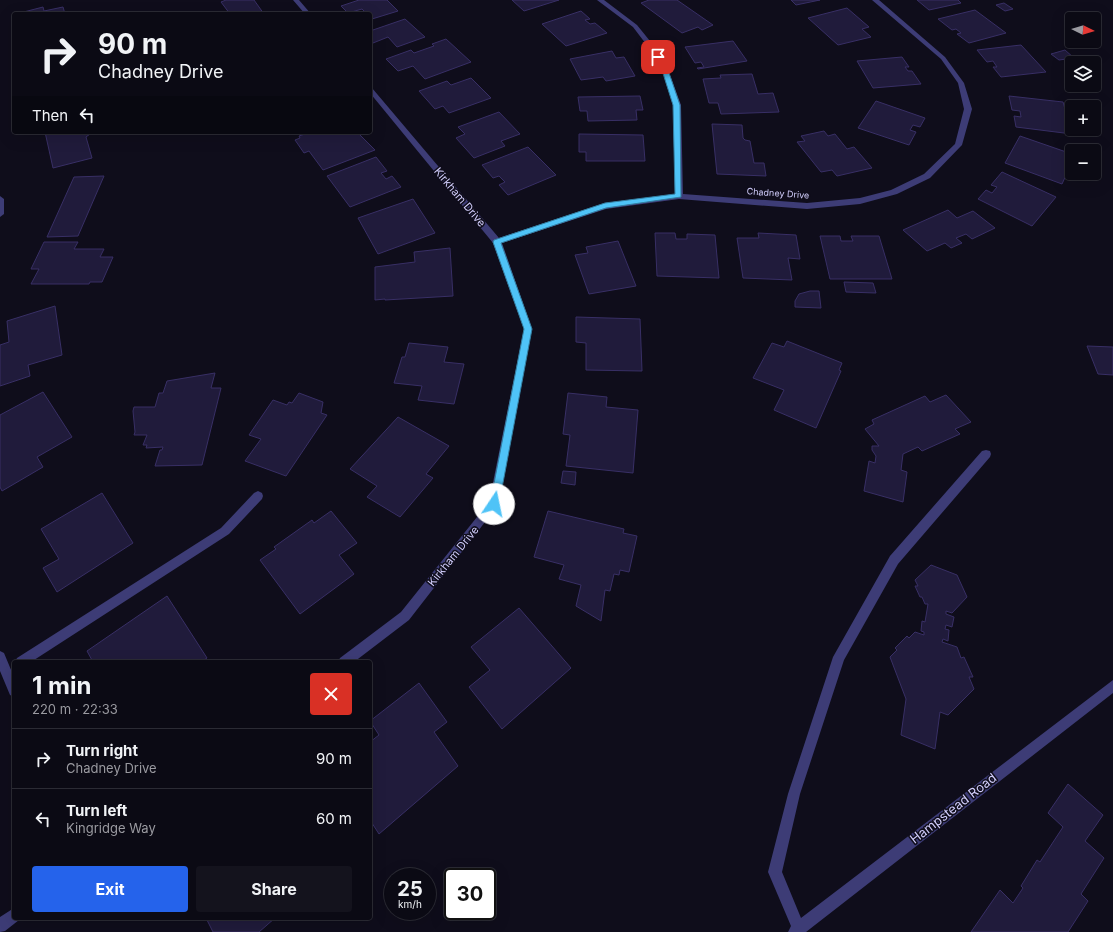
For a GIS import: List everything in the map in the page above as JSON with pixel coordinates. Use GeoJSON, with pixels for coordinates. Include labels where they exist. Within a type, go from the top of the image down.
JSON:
{"type":"FeatureCollection","features":[{"type":"Feature","properties":{"kind":"street"},"geometry":{"type":"LineString","coordinates":[[296,0],[306,12]]}},
{"type":"Feature","properties":{"kind":"street"},"geometry":{"type":"LineString","coordinates":[[600,0],[635,26],[652,47],[664,67],[677,105],[679,196]]}},
{"type":"Feature","properties":{"kind":"street","name":"Chadney Drive"},"geometry":{"type":"LineString","coordinates":[[497,242],[605,206],[679,196],[814,205],[860,201],[894,192],[927,176],[958,145],[968,109],[961,83],[943,58],[875,0]]}},
{"type":"Feature","properties":{"kind":"street","name":"Kirkham Drive"},"geometry":{"type":"LineString","coordinates":[[347,660],[405,616],[494,504],[528,329],[497,242],[372,91]]}},
{"type":"Feature","properties":{"kind":"street"},"geometry":{"type":"LineString","coordinates":[[0,199],[0,214]]}},
{"type":"Feature","properties":{"kind":"street"},"geometry":{"type":"LineString","coordinates":[[797,930],[775,872],[794,794],[839,657],[894,560],[986,454]]}},
{"type":"Feature","properties":{"kind":"street"},"geometry":{"type":"LineString","coordinates":[[24,660],[225,531],[258,496]]}},
{"type":"Feature","properties":{"kind":"street"},"geometry":{"type":"LineString","coordinates":[[0,657],[10,669],[12,680]]}},
{"type":"Feature","properties":{"kind":"street","name":"Hampstead Road"},"geometry":{"type":"LineString","coordinates":[[797,930],[914,838],[1113,686]]}},
{"type":"Feature","properties":{"kind":"street"},"geometry":{"type":"LineString","coordinates":[[0,926],[12,917]]}},
{"type":"Feature","properties":{"kind":"building"},"geometry":{"type":"Polygon","coordinates":[[[226,0],[254,0],[263,12],[228,12],[221,2],[226,0]]]}},
{"type":"Feature","properties":{"kind":"building"},"geometry":{"type":"Polygon","coordinates":[[[359,0],[387,0],[398,11],[372,19],[372,12],[365,12],[362,9],[347,12],[341,6],[359,0]]]}},
{"type":"Feature","properties":{"kind":"building"},"geometry":{"type":"Polygon","coordinates":[[[512,0],[559,0],[524,11],[512,0]]]}},
{"type":"Feature","properties":{"kind":"building"},"geometry":{"type":"Polygon","coordinates":[[[649,0],[677,0],[713,25],[702,30],[698,27],[682,33],[641,3],[649,0]]]}},
{"type":"Feature","properties":{"kind":"building"},"geometry":{"type":"Polygon","coordinates":[[[791,0],[820,0],[796,5],[791,0]]]}},
{"type":"Feature","properties":{"kind":"building"},"geometry":{"type":"Polygon","coordinates":[[[917,0],[958,0],[961,3],[929,10],[917,0]]]}},
{"type":"Feature","properties":{"kind":"building"},"geometry":{"type":"Polygon","coordinates":[[[1004,3],[1013,9],[1005,11],[996,5],[1004,3]]]}},
{"type":"Feature","properties":{"kind":"building"},"geometry":{"type":"Polygon","coordinates":[[[43,7],[44,11],[63,7],[64,12],[24,12],[43,7]]]}},
{"type":"Feature","properties":{"kind":"building"},"geometry":{"type":"Polygon","coordinates":[[[847,8],[869,27],[862,29],[871,37],[838,45],[808,18],[847,8]]]}},
{"type":"Feature","properties":{"kind":"building"},"geometry":{"type":"Polygon","coordinates":[[[975,10],[1006,33],[969,43],[957,34],[961,33],[956,29],[952,30],[938,19],[975,10]]]}},
{"type":"Feature","properties":{"kind":"building"},"geometry":{"type":"Polygon","coordinates":[[[581,11],[590,19],[585,20],[590,24],[595,23],[607,33],[566,46],[542,24],[581,11]]]}},
{"type":"Feature","properties":{"kind":"building"},"geometry":{"type":"Polygon","coordinates":[[[405,19],[425,37],[397,47],[388,37],[373,43],[372,30],[405,19]]]}},
{"type":"Feature","properties":{"kind":"building"},"geometry":{"type":"Polygon","coordinates":[[[446,39],[471,62],[425,79],[413,66],[398,71],[386,59],[411,50],[414,53],[434,46],[432,44],[446,39]]]}},
{"type":"Feature","properties":{"kind":"building"},"geometry":{"type":"Polygon","coordinates":[[[733,41],[747,61],[698,69],[697,68],[704,67],[701,62],[695,63],[685,47],[733,41]]]}},
{"type":"Feature","properties":{"kind":"building"},"geometry":{"type":"Polygon","coordinates":[[[1021,45],[1046,72],[1001,77],[993,67],[997,67],[993,61],[987,62],[977,50],[1021,45]]]}},
{"type":"Feature","properties":{"kind":"building"},"geometry":{"type":"Polygon","coordinates":[[[1065,50],[1072,56],[1065,56],[1065,59],[1059,60],[1051,54],[1065,50]]]}},
{"type":"Feature","properties":{"kind":"building"},"geometry":{"type":"Polygon","coordinates":[[[612,51],[616,58],[624,57],[635,76],[606,81],[603,77],[581,80],[570,59],[612,51]]]}},
{"type":"Feature","properties":{"kind":"building"},"geometry":{"type":"Polygon","coordinates":[[[902,57],[909,67],[905,67],[908,71],[912,71],[921,84],[873,88],[857,61],[902,57]]]}},
{"type":"Feature","properties":{"kind":"building"},"geometry":{"type":"Polygon","coordinates":[[[752,74],[758,94],[773,93],[779,112],[721,114],[718,103],[709,103],[703,79],[721,78],[720,75],[752,74]]]}},
{"type":"Feature","properties":{"kind":"building"},"geometry":{"type":"Polygon","coordinates":[[[471,78],[491,98],[449,113],[443,106],[435,109],[419,91],[447,81],[451,85],[471,78]]]}},
{"type":"Feature","properties":{"kind":"building"},"geometry":{"type":"Polygon","coordinates":[[[640,96],[643,110],[636,110],[637,120],[588,121],[587,111],[580,111],[578,97],[640,96]]]}},
{"type":"Feature","properties":{"kind":"building"},"geometry":{"type":"Polygon","coordinates":[[[1009,96],[1063,102],[1065,109],[1065,133],[1016,127],[1014,116],[1021,117],[1020,111],[1012,110],[1009,96]]]}},
{"type":"Feature","properties":{"kind":"building"},"geometry":{"type":"Polygon","coordinates":[[[876,101],[925,118],[920,127],[913,125],[910,130],[916,132],[909,145],[858,128],[876,101]]]}},
{"type":"Feature","properties":{"kind":"building"},"geometry":{"type":"Polygon","coordinates":[[[499,112],[520,134],[501,141],[505,146],[474,158],[456,138],[465,134],[458,127],[499,112]]]}},
{"type":"Feature","properties":{"kind":"building"},"geometry":{"type":"Polygon","coordinates":[[[712,124],[742,125],[743,138],[750,141],[754,163],[764,163],[766,176],[717,174],[712,124]]]}},
{"type":"Feature","properties":{"kind":"building"},"geometry":{"type":"Polygon","coordinates":[[[824,131],[828,136],[835,134],[847,149],[854,147],[872,168],[837,176],[832,170],[821,172],[797,142],[805,141],[801,136],[824,131]]]}},
{"type":"Feature","properties":{"kind":"building"},"geometry":{"type":"Polygon","coordinates":[[[45,134],[90,134],[86,137],[92,158],[53,168],[45,134]]]}},
{"type":"Feature","properties":{"kind":"building"},"geometry":{"type":"Polygon","coordinates":[[[305,134],[359,134],[375,150],[323,170],[309,151],[304,153],[295,140],[300,138],[299,136],[305,134]]]}},
{"type":"Feature","properties":{"kind":"building"},"geometry":{"type":"Polygon","coordinates":[[[579,134],[643,135],[645,161],[586,161],[586,152],[579,152],[579,134]]]}},
{"type":"Feature","properties":{"kind":"building"},"geometry":{"type":"Polygon","coordinates":[[[1020,136],[1065,152],[1065,177],[1062,184],[1005,163],[1020,136]]]}},
{"type":"Feature","properties":{"kind":"building"},"geometry":{"type":"Polygon","coordinates":[[[528,147],[556,175],[508,195],[499,185],[505,182],[499,176],[493,178],[482,165],[528,147]]]}},
{"type":"Feature","properties":{"kind":"building"},"geometry":{"type":"Polygon","coordinates":[[[376,157],[387,171],[381,173],[386,179],[392,176],[401,187],[350,207],[327,176],[376,157]]]}},
{"type":"Feature","properties":{"kind":"building"},"geometry":{"type":"Polygon","coordinates":[[[1002,172],[1056,197],[1032,226],[978,199],[986,190],[992,193],[997,187],[991,185],[1002,172]]]}},
{"type":"Feature","properties":{"kind":"building"},"geometry":{"type":"Polygon","coordinates":[[[104,176],[78,236],[47,237],[74,177],[104,176]]]}},
{"type":"Feature","properties":{"kind":"building"},"geometry":{"type":"Polygon","coordinates":[[[413,199],[435,233],[378,254],[358,218],[413,199]]]}},
{"type":"Feature","properties":{"kind":"building"},"geometry":{"type":"Polygon","coordinates":[[[948,210],[957,218],[973,211],[995,228],[972,239],[966,234],[956,238],[962,243],[951,248],[945,243],[927,251],[903,230],[948,210]]]}},
{"type":"Feature","properties":{"kind":"building"},"geometry":{"type":"Polygon","coordinates":[[[655,233],[675,233],[676,239],[687,239],[687,234],[715,235],[719,278],[657,276],[655,233]]]}},
{"type":"Feature","properties":{"kind":"building"},"geometry":{"type":"Polygon","coordinates":[[[758,233],[796,235],[800,259],[788,258],[792,280],[743,278],[737,238],[759,238],[758,233]]]}},
{"type":"Feature","properties":{"kind":"building"},"geometry":{"type":"Polygon","coordinates":[[[820,236],[840,236],[841,241],[853,241],[851,236],[879,236],[892,279],[830,279],[820,236]]]}},
{"type":"Feature","properties":{"kind":"building"},"geometry":{"type":"Polygon","coordinates":[[[618,241],[636,286],[589,294],[575,255],[588,253],[586,247],[618,241]]]}},
{"type":"Feature","properties":{"kind":"building"},"geometry":{"type":"Polygon","coordinates":[[[44,242],[78,242],[74,249],[104,249],[100,257],[113,257],[102,282],[90,282],[89,284],[31,284],[39,269],[31,269],[44,242]]]}},
{"type":"Feature","properties":{"kind":"building"},"geometry":{"type":"Polygon","coordinates":[[[450,248],[453,296],[375,300],[375,267],[415,262],[414,252],[450,248]]]}},
{"type":"Feature","properties":{"kind":"building"},"geometry":{"type":"Polygon","coordinates":[[[844,282],[873,283],[876,293],[846,292],[844,282]]]}},
{"type":"Feature","properties":{"kind":"building"},"geometry":{"type":"Polygon","coordinates":[[[810,291],[819,291],[821,308],[795,307],[795,301],[799,294],[810,291]]]}},
{"type":"Feature","properties":{"kind":"building"},"geometry":{"type":"Polygon","coordinates":[[[55,306],[62,355],[28,365],[30,376],[0,386],[0,345],[9,342],[7,321],[55,306]]]}},
{"type":"Feature","properties":{"kind":"building"},"geometry":{"type":"Polygon","coordinates":[[[576,317],[640,319],[642,371],[586,370],[586,343],[576,342],[576,317]]]}},
{"type":"Feature","properties":{"kind":"building"},"geometry":{"type":"Polygon","coordinates":[[[787,341],[842,363],[839,370],[841,371],[816,428],[774,410],[784,390],[753,378],[772,343],[784,347],[787,341]]]}},
{"type":"Feature","properties":{"kind":"building"},"geometry":{"type":"Polygon","coordinates":[[[409,343],[448,347],[444,362],[464,364],[454,404],[418,400],[422,386],[394,383],[402,357],[405,357],[409,343]]]}},
{"type":"Feature","properties":{"kind":"building"},"geometry":{"type":"Polygon","coordinates":[[[1087,346],[1113,347],[1113,375],[1098,374],[1087,346]]]}},
{"type":"Feature","properties":{"kind":"building"},"geometry":{"type":"Polygon","coordinates":[[[215,373],[211,388],[221,388],[202,465],[155,466],[160,450],[162,450],[163,447],[146,448],[147,445],[143,445],[147,435],[134,435],[134,407],[155,407],[159,393],[163,393],[167,381],[215,373]]]}},
{"type":"Feature","properties":{"kind":"building"},"geometry":{"type":"Polygon","coordinates":[[[43,392],[72,437],[37,457],[43,467],[2,491],[0,487],[0,415],[43,392]]]}},
{"type":"Feature","properties":{"kind":"building"},"geometry":{"type":"Polygon","coordinates":[[[299,393],[323,402],[321,413],[327,415],[286,476],[245,461],[261,439],[249,435],[273,400],[287,405],[289,402],[292,403],[299,393]]]}},
{"type":"Feature","properties":{"kind":"building"},"geometry":{"type":"Polygon","coordinates":[[[568,393],[607,397],[606,407],[638,410],[633,473],[566,466],[570,435],[563,434],[568,393]]]}},
{"type":"Feature","properties":{"kind":"building"},"geometry":{"type":"Polygon","coordinates":[[[946,395],[971,422],[955,429],[960,434],[922,451],[918,447],[903,454],[901,470],[907,472],[903,502],[864,491],[869,461],[875,463],[876,456],[872,450],[872,446],[879,446],[865,429],[874,424],[872,420],[925,396],[930,402],[946,395]]]}},
{"type":"Feature","properties":{"kind":"building"},"geometry":{"type":"Polygon","coordinates":[[[398,417],[449,446],[426,474],[433,478],[400,517],[367,497],[377,486],[350,469],[398,417]]]}},
{"type":"Feature","properties":{"kind":"building"},"geometry":{"type":"Polygon","coordinates":[[[563,471],[576,472],[575,485],[561,483],[563,471]]]}},
{"type":"Feature","properties":{"kind":"building"},"geometry":{"type":"Polygon","coordinates":[[[102,493],[133,543],[57,592],[43,568],[59,559],[41,529],[102,493]]]}},
{"type":"Feature","properties":{"kind":"building"},"geometry":{"type":"Polygon","coordinates":[[[331,511],[357,543],[339,555],[354,574],[300,614],[260,560],[276,549],[274,547],[312,520],[314,523],[331,511]]]}},
{"type":"Feature","properties":{"kind":"building"},"geometry":{"type":"Polygon","coordinates":[[[548,511],[624,529],[623,533],[637,536],[629,572],[620,570],[619,575],[614,574],[610,591],[605,590],[601,621],[576,606],[581,585],[559,579],[564,565],[534,557],[548,511]]]}},
{"type":"Feature","properties":{"kind":"building"},"geometry":{"type":"Polygon","coordinates":[[[931,565],[957,575],[967,597],[952,613],[946,611],[946,614],[954,617],[952,627],[946,625],[945,629],[949,630],[948,641],[943,639],[942,642],[957,647],[961,658],[964,657],[973,677],[969,677],[974,689],[948,715],[940,712],[935,749],[901,735],[906,699],[890,657],[897,650],[895,648],[907,636],[909,638],[915,632],[924,635],[924,632],[921,631],[922,621],[925,622],[928,604],[925,604],[922,597],[920,597],[915,586],[918,586],[915,580],[931,565]]]}},
{"type":"Feature","properties":{"kind":"building"},"geometry":{"type":"Polygon","coordinates":[[[167,596],[207,658],[204,660],[92,660],[87,651],[167,596]]]}},
{"type":"Feature","properties":{"kind":"building"},"geometry":{"type":"Polygon","coordinates":[[[519,608],[571,668],[502,729],[469,687],[490,670],[471,647],[519,608]]]}},
{"type":"Feature","properties":{"kind":"building"},"geometry":{"type":"Polygon","coordinates":[[[419,683],[447,722],[434,732],[458,766],[379,834],[372,823],[372,740],[379,735],[372,724],[372,719],[419,683]]]}},
{"type":"Feature","properties":{"kind":"building"},"geometry":{"type":"Polygon","coordinates":[[[1068,784],[1103,815],[1085,841],[1104,858],[1081,894],[1088,901],[1068,932],[971,932],[1000,890],[1013,903],[1023,888],[1021,886],[1037,860],[1040,862],[1063,827],[1048,813],[1068,784]]]}},
{"type":"Feature","properties":{"kind":"building"},"geometry":{"type":"Polygon","coordinates":[[[207,920],[273,920],[259,932],[213,932],[207,920]]]}},
{"type":"Feature","properties":{"kind":"route"},"geometry":{"type":"LineString","coordinates":[[494,504],[528,329],[497,242],[605,206],[679,196],[677,105],[664,67],[658,57]]}}]}
